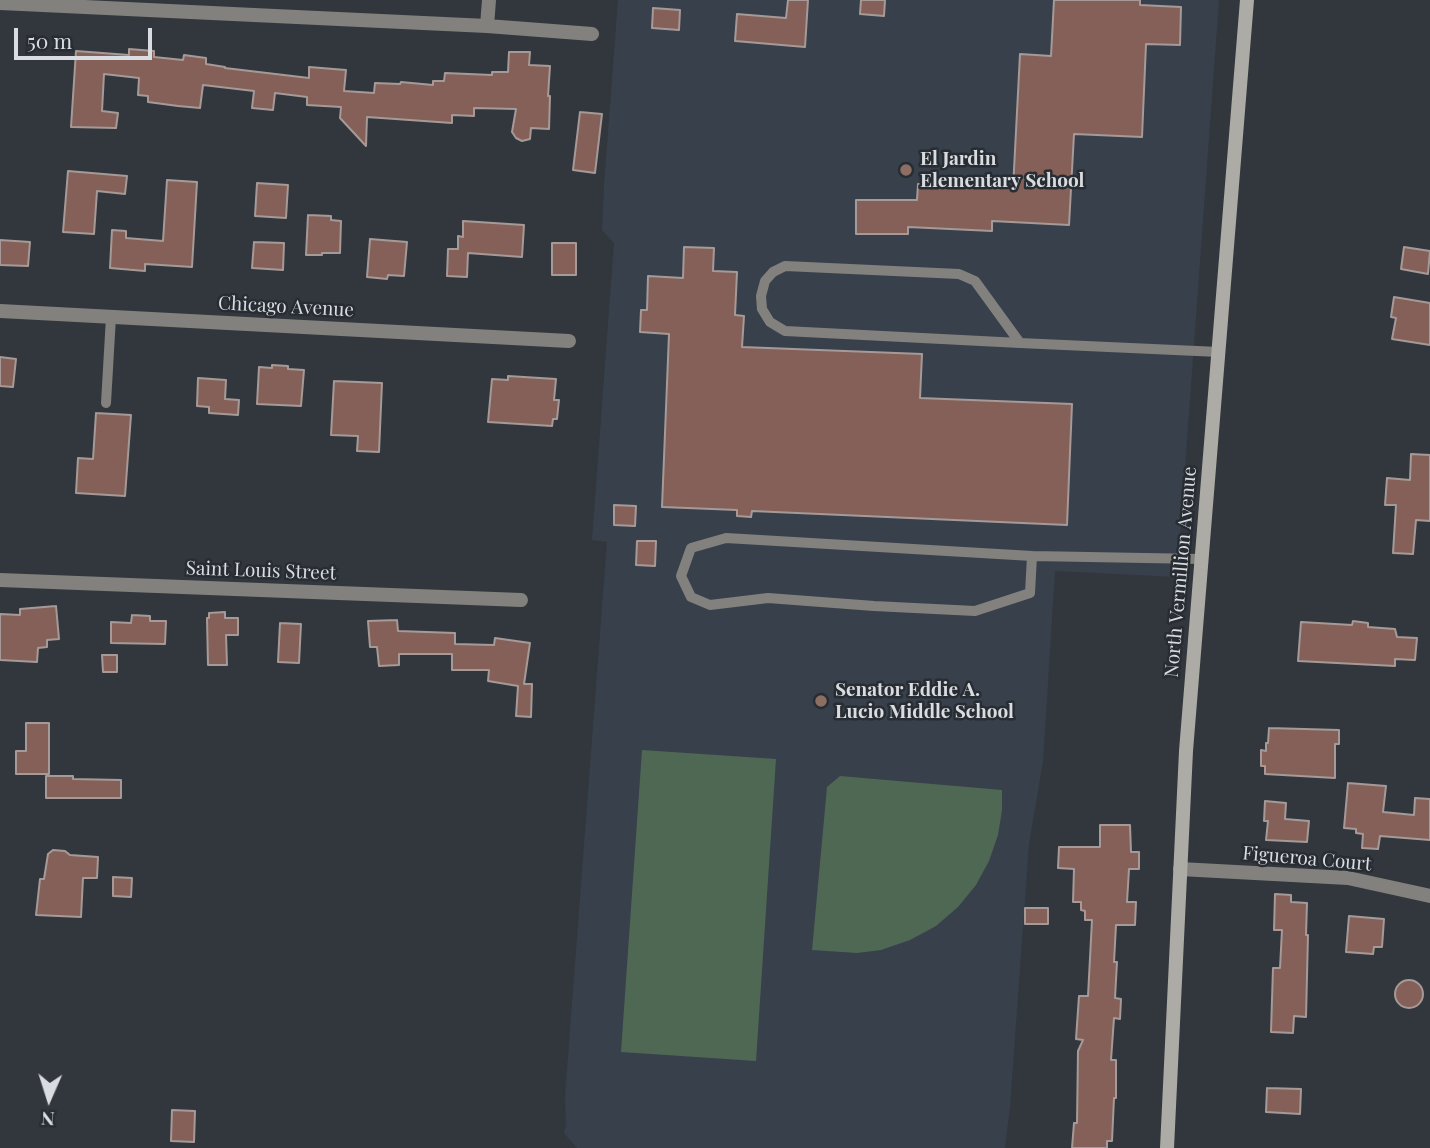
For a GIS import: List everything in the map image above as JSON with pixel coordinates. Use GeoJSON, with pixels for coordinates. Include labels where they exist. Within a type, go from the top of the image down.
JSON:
{"type":"FeatureCollection","features":[{"type":"Feature","properties":{"kind":"street"},"geometry":{"type":"LineString","coordinates":[[487,26],[489,0]]}},
{"type":"Feature","properties":{"kind":"street","name":"North Vermillion Avenue"},"geometry":{"type":"LineString","coordinates":[[1167,1148],[1186,751],[1247,0]]}},
{"type":"Feature","properties":{"kind":"street"},"geometry":{"type":"LineString","coordinates":[[0,3],[108,4],[593,34]]}},
{"type":"Feature","properties":{"kind":"street","name":"Chicago Avenue"},"geometry":{"type":"LineString","coordinates":[[0,311],[569,341]]}},
{"type":"Feature","properties":{"kind":"street","name":"Saint Louis Street"},"geometry":{"type":"LineString","coordinates":[[0,580],[521,600]]}},
{"type":"Feature","properties":{"kind":"street","name":"Figueroa Court"},"geometry":{"type":"LineString","coordinates":[[1180,869],[1348,878],[1430,896]]}},
{"type":"Feature","properties":{"kind":"lane"},"geometry":{"type":"LineString","coordinates":[[1020,342],[975,281],[960,274],[785,266],[773,272],[765,281],[761,296],[762,309],[770,322],[785,331],[1219,352]]}},
{"type":"Feature","properties":{"kind":"lane"},"geometry":{"type":"LineString","coordinates":[[106,403],[111,317]]}},
{"type":"Feature","properties":{"kind":"lane"},"geometry":{"type":"LineString","coordinates":[[1032,556],[1030,593],[975,611],[768,598],[710,605],[691,597],[681,576],[691,548],[726,538],[1032,556],[1201,559]]}},
{"type":"Feature","properties":{"kind":"shaded area","name":"Senator Eddie A. Lucio Middle School"},"geometry":{"type":"Polygon","coordinates":[[[618,0],[1219,0],[1177,577],[1055,571],[1043,761],[1029,844],[1005,1148],[577,1148],[564,1133],[607,542],[592,540],[614,243],[602,230],[618,0]]]}},
{"type":"Feature","properties":{"kind":"green space"},"geometry":{"type":"Polygon","coordinates":[[[642,750],[776,759],[756,1061],[621,1052],[642,750]]]}},
{"type":"Feature","properties":{"kind":"green space"},"geometry":{"type":"Polygon","coordinates":[[[840,776],[1002,790],[998,835],[989,861],[976,885],[958,907],[936,926],[910,940],[881,950],[857,953],[812,950],[827,787],[840,776]]]}},
{"type":"Feature","properties":{"kind":"building"},"geometry":{"type":"Polygon","coordinates":[[[788,0],[808,0],[805,47],[735,41],[737,14],[786,18],[788,0]]]}},
{"type":"Feature","properties":{"kind":"building"},"geometry":{"type":"Polygon","coordinates":[[[861,0],[885,0],[884,16],[860,14],[861,0]]]}},
{"type":"Feature","properties":{"kind":"building"},"geometry":{"type":"Polygon","coordinates":[[[1054,0],[1140,0],[1140,5],[1181,7],[1180,45],[1146,44],[1142,137],[1074,134],[1069,225],[992,221],[992,231],[908,227],[908,234],[856,234],[856,200],[917,200],[918,184],[1013,189],[1020,54],[1051,56],[1054,0]]]}},
{"type":"Feature","properties":{"kind":"building"},"geometry":{"type":"Polygon","coordinates":[[[653,8],[680,10],[679,30],[652,28],[653,8]]]}},
{"type":"Feature","properties":{"kind":"building"},"geometry":{"type":"Polygon","coordinates":[[[129,49],[154,51],[154,57],[183,60],[184,55],[206,58],[206,64],[225,68],[309,78],[309,67],[346,70],[344,91],[374,93],[375,83],[433,85],[433,81],[444,81],[445,73],[492,75],[492,72],[508,72],[509,52],[530,52],[529,65],[550,66],[549,129],[531,128],[530,139],[522,141],[516,138],[512,132],[516,109],[474,108],[474,116],[452,115],[452,123],[367,117],[366,146],[340,118],[341,107],[307,105],[307,97],[275,93],[273,110],[252,108],[254,91],[203,85],[200,108],[178,106],[148,102],[148,96],[138,95],[139,78],[104,74],[102,111],[118,113],[116,128],[71,127],[76,51],[129,55],[129,49]]]}},
{"type":"Feature","properties":{"kind":"building"},"geometry":{"type":"Polygon","coordinates":[[[580,112],[602,114],[595,173],[573,170],[580,112]]]}},
{"type":"Feature","properties":{"kind":"building"},"geometry":{"type":"Polygon","coordinates":[[[68,171],[127,176],[125,194],[97,191],[94,234],[63,232],[68,171]]]}},
{"type":"Feature","properties":{"kind":"building"},"geometry":{"type":"Polygon","coordinates":[[[167,180],[197,182],[192,267],[145,264],[145,271],[110,268],[112,230],[126,231],[126,238],[163,241],[167,180]]]}},
{"type":"Feature","properties":{"kind":"building"},"geometry":{"type":"Polygon","coordinates":[[[257,183],[288,185],[286,218],[255,216],[257,183]]]}},
{"type":"Feature","properties":{"kind":"building"},"geometry":{"type":"Polygon","coordinates":[[[308,215],[331,216],[331,220],[341,221],[340,253],[306,255],[308,215]]]}},
{"type":"Feature","properties":{"kind":"building"},"geometry":{"type":"Polygon","coordinates":[[[463,221],[524,225],[522,257],[468,253],[467,277],[447,276],[448,249],[458,249],[458,236],[463,237],[463,221]]]}},
{"type":"Feature","properties":{"kind":"building"},"geometry":{"type":"Polygon","coordinates":[[[370,239],[407,242],[404,276],[388,275],[387,279],[367,277],[370,239]]]}},
{"type":"Feature","properties":{"kind":"building"},"geometry":{"type":"Polygon","coordinates":[[[0,240],[30,242],[28,266],[0,265],[0,240]]]}},
{"type":"Feature","properties":{"kind":"building"},"geometry":{"type":"Polygon","coordinates":[[[254,242],[284,243],[283,270],[252,268],[254,242]]]}},
{"type":"Feature","properties":{"kind":"building"},"geometry":{"type":"Polygon","coordinates":[[[552,243],[576,243],[576,275],[552,275],[552,243]]]}},
{"type":"Feature","properties":{"kind":"building"},"geometry":{"type":"Polygon","coordinates":[[[684,247],[714,248],[713,271],[737,272],[735,315],[744,316],[742,347],[922,354],[920,398],[1072,404],[1067,525],[752,511],[751,517],[737,516],[737,510],[662,507],[669,334],[640,332],[641,310],[647,310],[648,276],[683,278],[684,247]]]}},
{"type":"Feature","properties":{"kind":"building"},"geometry":{"type":"Polygon","coordinates":[[[1404,247],[1430,251],[1428,274],[1401,269],[1404,247]]]}},
{"type":"Feature","properties":{"kind":"building"},"geometry":{"type":"Polygon","coordinates":[[[1394,297],[1430,303],[1430,345],[1392,339],[1396,318],[1391,317],[1394,297]]]}},
{"type":"Feature","properties":{"kind":"building"},"geometry":{"type":"Polygon","coordinates":[[[0,357],[16,359],[13,387],[0,386],[0,357]]]}},
{"type":"Feature","properties":{"kind":"building"},"geometry":{"type":"Polygon","coordinates":[[[272,365],[304,370],[301,406],[257,404],[259,367],[272,368],[272,365]]]}},
{"type":"Feature","properties":{"kind":"building"},"geometry":{"type":"Polygon","coordinates":[[[508,376],[556,379],[554,400],[559,400],[557,419],[553,419],[552,426],[488,422],[492,379],[508,380],[508,376]]]}},
{"type":"Feature","properties":{"kind":"building"},"geometry":{"type":"Polygon","coordinates":[[[198,378],[226,380],[225,399],[239,400],[238,415],[209,413],[209,407],[197,406],[198,378]]]}},
{"type":"Feature","properties":{"kind":"building"},"geometry":{"type":"Polygon","coordinates":[[[334,381],[382,383],[379,452],[357,451],[358,436],[331,435],[334,381]]]}},
{"type":"Feature","properties":{"kind":"building"},"geometry":{"type":"Polygon","coordinates":[[[96,413],[131,415],[125,496],[76,493],[78,458],[93,459],[96,413]]]}},
{"type":"Feature","properties":{"kind":"building"},"geometry":{"type":"Polygon","coordinates":[[[1411,454],[1430,455],[1430,521],[1416,520],[1413,554],[1393,553],[1396,505],[1385,505],[1387,478],[1410,480],[1411,454]]]}},
{"type":"Feature","properties":{"kind":"building"},"geometry":{"type":"Polygon","coordinates":[[[614,505],[636,506],[635,526],[614,525],[614,505]]]}},
{"type":"Feature","properties":{"kind":"building"},"geometry":{"type":"Polygon","coordinates":[[[637,541],[656,541],[655,566],[636,565],[637,541]]]}},
{"type":"Feature","properties":{"kind":"building"},"geometry":{"type":"Polygon","coordinates":[[[56,606],[59,639],[47,640],[47,647],[38,648],[37,662],[0,660],[0,614],[20,615],[20,609],[56,606]]]}},
{"type":"Feature","properties":{"kind":"building"},"geometry":{"type":"Polygon","coordinates":[[[225,612],[225,618],[238,618],[238,635],[226,635],[227,665],[208,665],[207,618],[209,613],[225,612]]]}},
{"type":"Feature","properties":{"kind":"building"},"geometry":{"type":"Polygon","coordinates":[[[132,615],[150,616],[150,621],[166,621],[165,644],[111,643],[111,622],[131,623],[132,615]]]}},
{"type":"Feature","properties":{"kind":"building"},"geometry":{"type":"Polygon","coordinates":[[[397,620],[398,631],[455,633],[455,644],[494,645],[495,638],[530,643],[524,684],[532,684],[531,717],[516,716],[518,686],[488,681],[489,670],[452,670],[452,654],[399,654],[399,665],[379,666],[377,647],[370,647],[368,621],[397,620]]]}},
{"type":"Feature","properties":{"kind":"building"},"geometry":{"type":"Polygon","coordinates":[[[1353,621],[1368,623],[1368,627],[1395,629],[1397,637],[1417,638],[1415,660],[1395,659],[1395,666],[1298,661],[1301,622],[1352,625],[1353,621]]]}},
{"type":"Feature","properties":{"kind":"building"},"geometry":{"type":"Polygon","coordinates":[[[280,623],[301,624],[299,663],[278,662],[280,623]]]}},
{"type":"Feature","properties":{"kind":"building"},"geometry":{"type":"Polygon","coordinates":[[[102,655],[117,655],[117,672],[103,672],[102,655]]]}},
{"type":"Feature","properties":{"kind":"building"},"geometry":{"type":"Polygon","coordinates":[[[26,723],[49,723],[49,774],[16,774],[16,751],[26,751],[26,723]]]}},
{"type":"Feature","properties":{"kind":"building"},"geometry":{"type":"Polygon","coordinates":[[[1269,728],[1339,730],[1339,744],[1335,744],[1335,778],[1265,774],[1265,766],[1261,766],[1261,750],[1266,751],[1269,728]]]}},
{"type":"Feature","properties":{"kind":"building"},"geometry":{"type":"Polygon","coordinates":[[[46,776],[121,780],[121,798],[46,798],[46,776]]]}},
{"type":"Feature","properties":{"kind":"building"},"geometry":{"type":"Polygon","coordinates":[[[1348,783],[1386,786],[1383,812],[1414,815],[1415,798],[1430,799],[1430,840],[1380,836],[1378,849],[1362,848],[1363,834],[1356,833],[1356,829],[1344,828],[1348,783]]]}},
{"type":"Feature","properties":{"kind":"building"},"geometry":{"type":"Polygon","coordinates":[[[1265,801],[1286,803],[1285,819],[1309,821],[1307,842],[1266,840],[1268,821],[1264,821],[1265,801]]]}},
{"type":"Feature","properties":{"kind":"building"},"geometry":{"type":"Polygon","coordinates":[[[1100,825],[1130,825],[1131,852],[1139,852],[1139,869],[1129,869],[1127,902],[1136,902],[1135,925],[1116,925],[1115,998],[1121,999],[1120,1019],[1114,1018],[1111,1060],[1116,1060],[1112,1141],[1107,1141],[1107,1148],[1072,1148],[1074,1123],[1077,1123],[1078,1051],[1083,1040],[1076,1039],[1079,996],[1088,996],[1092,920],[1085,920],[1081,902],[1073,902],[1074,869],[1058,868],[1059,847],[1100,847],[1100,825]]]}},
{"type":"Feature","properties":{"kind":"building"},"geometry":{"type":"Polygon","coordinates":[[[53,850],[65,851],[70,855],[98,857],[97,878],[83,878],[81,917],[36,915],[40,879],[44,879],[48,854],[53,850]]]}},
{"type":"Feature","properties":{"kind":"building"},"geometry":{"type":"Polygon","coordinates":[[[113,877],[132,878],[131,897],[113,896],[113,877]]]}},
{"type":"Feature","properties":{"kind":"building"},"geometry":{"type":"Polygon","coordinates":[[[1275,894],[1291,895],[1291,902],[1307,903],[1306,1017],[1294,1016],[1293,1033],[1271,1032],[1273,968],[1280,968],[1282,930],[1274,930],[1275,894]]]}},
{"type":"Feature","properties":{"kind":"building"},"geometry":{"type":"Polygon","coordinates":[[[1025,908],[1048,908],[1048,924],[1025,924],[1025,908]]]}},
{"type":"Feature","properties":{"kind":"building"},"geometry":{"type":"Polygon","coordinates":[[[1349,916],[1384,919],[1382,947],[1374,947],[1373,954],[1346,952],[1349,916]]]}},
{"type":"Feature","properties":{"kind":"building"},"geometry":{"type":"Polygon","coordinates":[[[1409,980],[1419,984],[1423,994],[1419,1004],[1409,1008],[1399,1004],[1395,994],[1399,984],[1409,980]]]}},
{"type":"Feature","properties":{"kind":"building"},"geometry":{"type":"Polygon","coordinates":[[[1267,1088],[1301,1089],[1300,1114],[1266,1112],[1267,1088]]]}},
{"type":"Feature","properties":{"kind":"building"},"geometry":{"type":"Polygon","coordinates":[[[172,1110],[195,1111],[194,1142],[171,1141],[172,1110]]]}},
{"type":"Feature","properties":{"kind":"place","name":"El Jardin Elementary School"},"geometry":{"type":"Point","coordinates":[906,170]}},
{"type":"Feature","properties":{"kind":"place","name":"Senator Eddie A. Lucio Middle School"},"geometry":{"type":"Point","coordinates":[821,701]}}]}
